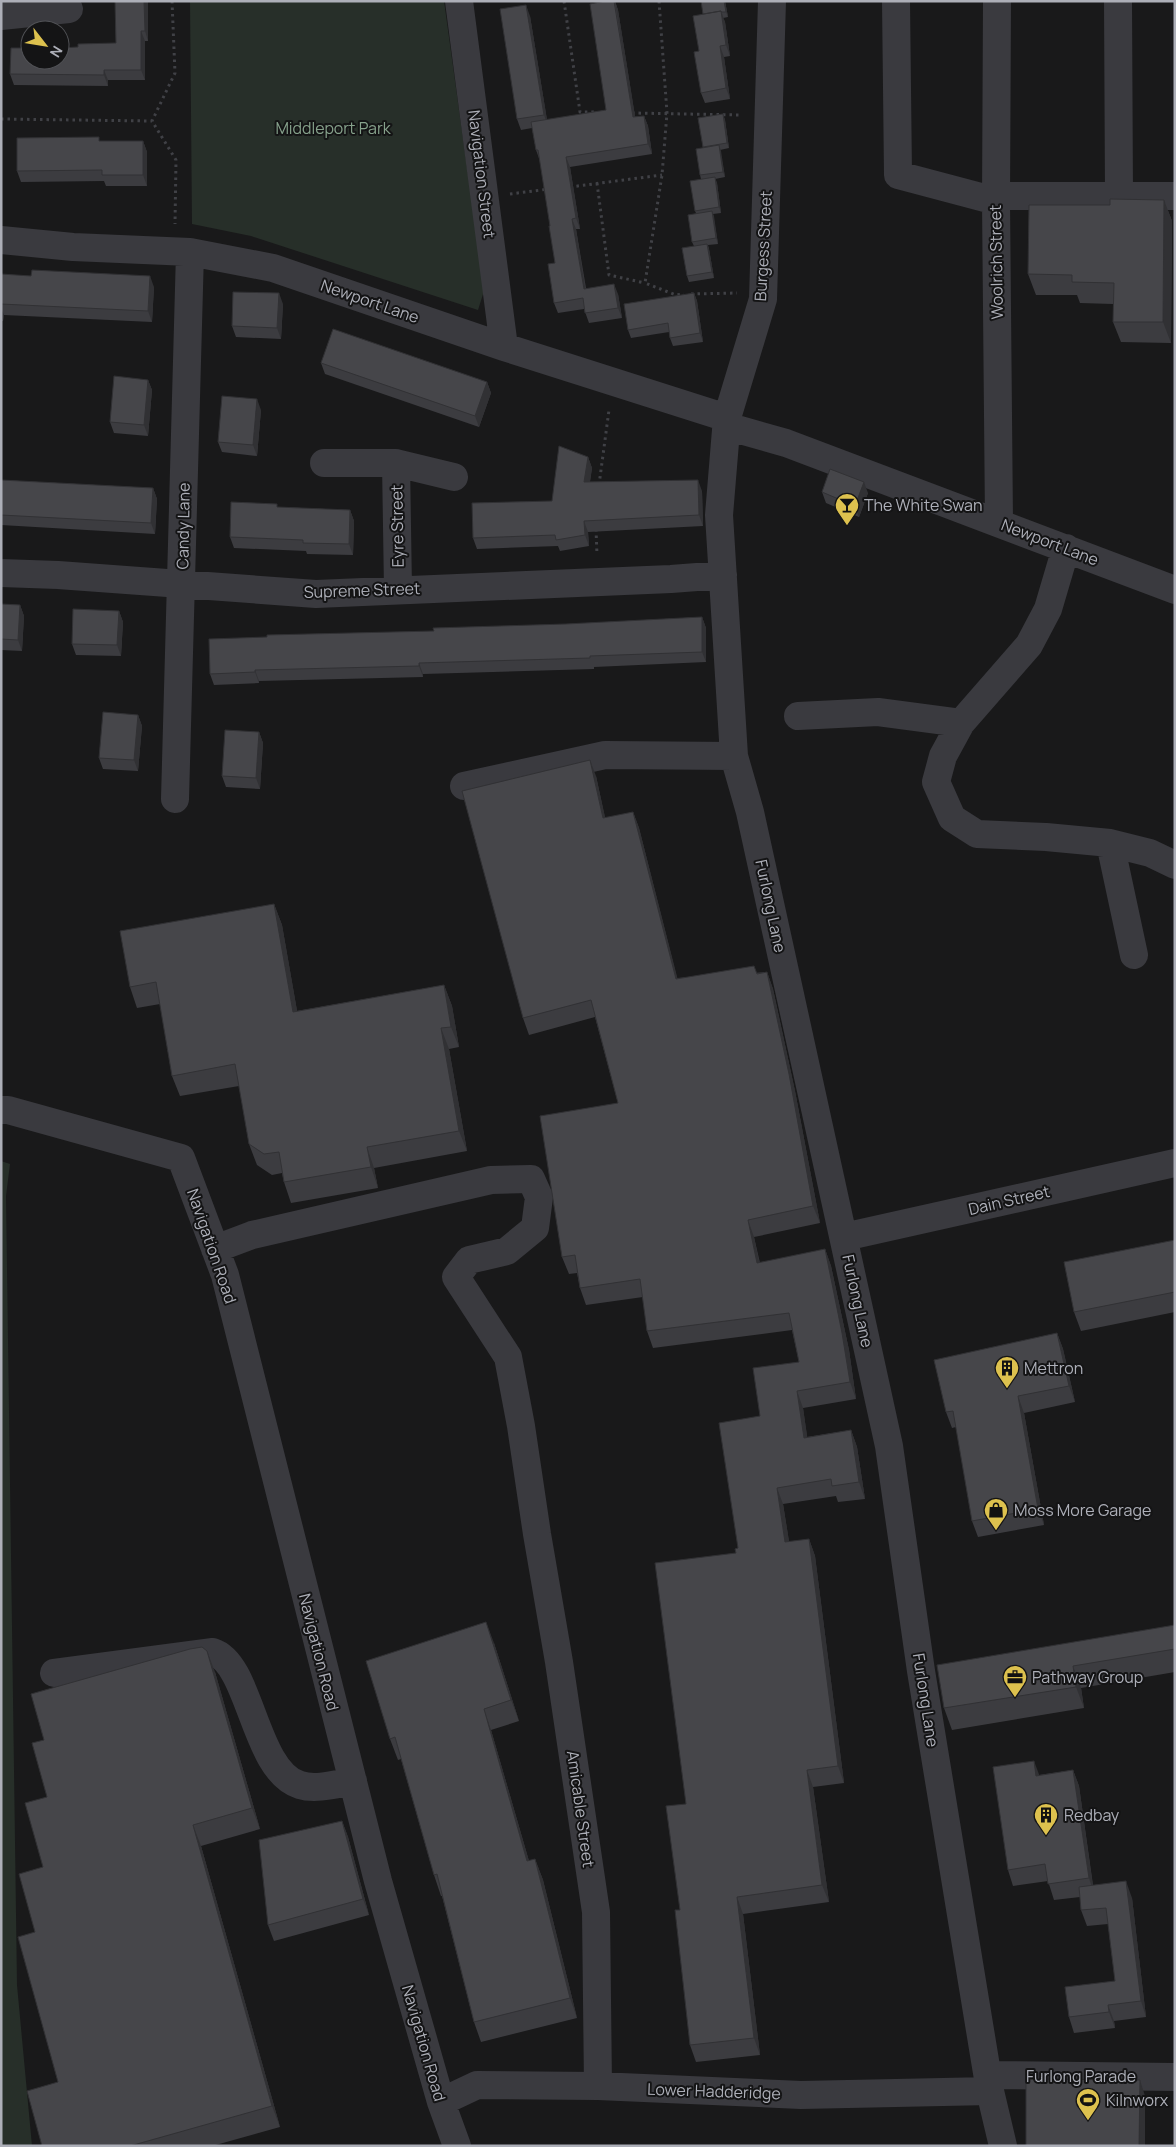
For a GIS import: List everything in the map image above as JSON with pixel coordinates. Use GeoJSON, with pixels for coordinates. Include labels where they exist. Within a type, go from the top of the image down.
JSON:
{"type":"FeatureCollection","features":[{"type":"Feature","properties":{"kind":"street","name":"Navigation Street"},"geometry":{"type":"LineString","coordinates":[[460,1],[504,347]]}},
{"type":"Feature","properties":{"kind":"street","name":"Burgess Street"},"geometry":{"type":"LineString","coordinates":[[719,515],[726,422],[763,299],[772,1]]}},
{"type":"Feature","properties":{"kind":"street"},"geometry":{"type":"LineString","coordinates":[[896,1],[898,176],[996,198],[1175,196]]}},
{"type":"Feature","properties":{"kind":"street","name":"Woolrich Street"},"geometry":{"type":"LineString","coordinates":[[997,1],[996,198],[999,522]]}},
{"type":"Feature","properties":{"kind":"street"},"geometry":{"type":"LineString","coordinates":[[1118,1],[1119,196]]}},
{"type":"Feature","properties":{"kind":"street"},"geometry":{"type":"LineString","coordinates":[[1,16],[69,9]]}},
{"type":"Feature","properties":{"kind":"street","name":"Newport Lane"},"geometry":{"type":"LineString","coordinates":[[1,240],[73,247],[182,252],[273,268],[613,382],[786,443],[1175,590]]}},
{"type":"Feature","properties":{"kind":"street","name":"Candy Lane"},"geometry":{"type":"LineString","coordinates":[[175,799],[181,584],[182,252]]}},
{"type":"Feature","properties":{"kind":"street","name":"Eyre Street"},"geometry":{"type":"LineString","coordinates":[[324,463],[396,463],[454,477]]}},
{"type":"Feature","properties":{"kind":"street","name":"Eyre Street"},"geometry":{"type":"LineString","coordinates":[[396,463],[398,589]]}},
{"type":"Feature","properties":{"kind":"street","name":"Furlong Lane"},"geometry":{"type":"LineString","coordinates":[[719,515],[734,756],[750,812],[889,1446],[921,1671],[989,2083],[1003,2146]]}},
{"type":"Feature","properties":{"kind":"street"},"geometry":{"type":"LineString","coordinates":[[1066,548],[1048,609],[1029,645],[961,723],[943,756],[936,782],[952,818],[977,834],[1046,837],[1110,844],[1150,853],[1175,865]]}},
{"type":"Feature","properties":{"kind":"street","name":"Supreme Street"},"geometry":{"type":"LineString","coordinates":[[1,573],[58,575],[316,594],[723,575]]}},
{"type":"Feature","properties":{"kind":"street"},"geometry":{"type":"LineString","coordinates":[[798,716],[878,712],[961,723]]}},
{"type":"Feature","properties":{"kind":"street"},"geometry":{"type":"LineString","coordinates":[[464,786],[605,755],[734,756]]}},
{"type":"Feature","properties":{"kind":"street"},"geometry":{"type":"LineString","coordinates":[[1110,844],[1134,955]]}},
{"type":"Feature","properties":{"kind":"street","name":"Navigation Road"},"geometry":{"type":"LineString","coordinates":[[3,1104],[181,1158],[225,1275],[378,1881],[441,2102],[457,2146]]}},
{"type":"Feature","properties":{"kind":"street","name":"Dain Street"},"geometry":{"type":"LineString","coordinates":[[844,1237],[1175,1164]]}},
{"type":"Feature","properties":{"kind":"street","name":"Amicable Street"},"geometry":{"type":"LineString","coordinates":[[215,1249],[252,1235],[491,1180],[531,1179],[539,1197],[535,1228],[507,1251],[469,1260],[456,1277],[508,1357],[521,1426],[559,1662],[596,1912],[598,2086]]}},
{"type":"Feature","properties":{"kind":"street"},"geometry":{"type":"LineString","coordinates":[[54,1673],[213,1652],[220,1654],[232,1667],[269,1754],[281,1771],[298,1785],[312,1788],[353,1782]]}},
{"type":"Feature","properties":{"kind":"street"},"geometry":{"type":"LineString","coordinates":[[921,1671],[949,1666]]}},
{"type":"Feature","properties":{"kind":"street","name":"Furlong Parade"},"geometry":{"type":"LineString","coordinates":[[989,2083],[1175,2077]]}},
{"type":"Feature","properties":{"kind":"street","name":"Lower Hadderidge"},"geometry":{"type":"LineString","coordinates":[[441,2102],[477,2085],[598,2086],[801,2095],[989,2083]]}},
{"type":"Feature","properties":{"kind":"path"},"geometry":{"type":"LineString","coordinates":[[152,121],[175,73],[172,1]]}},
{"type":"Feature","properties":{"kind":"path"},"geometry":{"type":"LineString","coordinates":[[564,1],[580,112],[599,112]]}},
{"type":"Feature","properties":{"kind":"path"},"geometry":{"type":"LineString","coordinates":[[645,283],[662,175],[667,113],[659,1]]}},
{"type":"Feature","properties":{"kind":"path"},"geometry":{"type":"LineString","coordinates":[[628,113],[768,115]]}},
{"type":"Feature","properties":{"kind":"path"},"geometry":{"type":"LineString","coordinates":[[1,119],[152,121]]}},
{"type":"Feature","properties":{"kind":"path"},"geometry":{"type":"LineString","coordinates":[[152,121],[176,160],[182,252]]}},
{"type":"Feature","properties":{"kind":"path"},"geometry":{"type":"LineString","coordinates":[[569,187],[662,175]]}},
{"type":"Feature","properties":{"kind":"path"},"geometry":{"type":"LineString","coordinates":[[597,184],[609,275],[645,283],[676,294],[763,292]]}},
{"type":"Feature","properties":{"kind":"path"},"geometry":{"type":"LineString","coordinates":[[485,197],[550,189]]}},
{"type":"Feature","properties":{"kind":"path"},"geometry":{"type":"LineString","coordinates":[[599,490],[613,382]]}},
{"type":"Feature","properties":{"kind":"path"},"geometry":{"type":"LineString","coordinates":[[596,526],[597,582]]}},
{"type":"Feature","properties":{"kind":"green space","name":"Middleport Park"},"geometry":{"type":"Polygon","coordinates":[[[190,1],[444,1],[484,291],[478,310],[251,236],[192,224],[190,1]]]}},
{"type":"Feature","properties":{"kind":"green space"},"geometry":{"type":"Polygon","coordinates":[[[1,1161],[10,1164],[6,1196],[17,1985],[32,2146],[1,2146],[1,1161]]]}},
{"type":"Feature","properties":{"kind":"building"},"geometry":{"type":"Polygon","coordinates":[[[115,1],[144,1],[145,31],[141,31],[141,70],[104,70],[104,75],[10,74],[11,48],[20,48],[20,70],[70,70],[70,47],[78,47],[78,44],[116,43],[115,1]]]}},
{"type":"Feature","properties":{"kind":"building"},"geometry":{"type":"Polygon","coordinates":[[[614,1],[633,117],[644,116],[648,144],[566,157],[576,218],[572,219],[584,289],[614,284],[618,308],[585,313],[583,298],[554,303],[548,264],[555,263],[538,150],[536,150],[531,122],[606,110],[590,4],[614,1]]]}},
{"type":"Feature","properties":{"kind":"building"},"geometry":{"type":"Polygon","coordinates":[[[701,1],[724,1],[726,12],[703,14],[701,1]]]}},
{"type":"Feature","properties":{"kind":"building"},"geometry":{"type":"Polygon","coordinates":[[[526,5],[544,115],[517,119],[500,9],[526,5]]]}},
{"type":"Feature","properties":{"kind":"building"},"geometry":{"type":"Polygon","coordinates":[[[721,11],[726,45],[720,46],[726,88],[701,93],[694,52],[699,51],[693,16],[721,11]]]}},
{"type":"Feature","properties":{"kind":"building"},"geometry":{"type":"Polygon","coordinates":[[[723,114],[727,143],[703,147],[698,118],[723,114]]]}},
{"type":"Feature","properties":{"kind":"building"},"geometry":{"type":"Polygon","coordinates":[[[99,137],[99,141],[143,141],[143,175],[102,175],[102,170],[17,171],[17,138],[99,137]]]}},
{"type":"Feature","properties":{"kind":"building"},"geometry":{"type":"Polygon","coordinates":[[[719,145],[723,172],[700,175],[696,149],[719,145]]]}},
{"type":"Feature","properties":{"kind":"building"},"geometry":{"type":"Polygon","coordinates":[[[715,177],[719,207],[695,211],[690,181],[715,177]]]}},
{"type":"Feature","properties":{"kind":"building"},"geometry":{"type":"Polygon","coordinates":[[[1110,199],[1164,200],[1163,322],[1113,322],[1114,283],[1072,282],[1072,275],[1028,274],[1029,205],[1110,205],[1110,199]]]}},
{"type":"Feature","properties":{"kind":"building"},"geometry":{"type":"Polygon","coordinates":[[[712,211],[716,238],[692,242],[688,215],[712,211]]]}},
{"type":"Feature","properties":{"kind":"building"},"geometry":{"type":"Polygon","coordinates":[[[707,244],[712,272],[687,276],[682,248],[707,244]]]}},
{"type":"Feature","properties":{"kind":"building"},"geometry":{"type":"Polygon","coordinates":[[[32,270],[150,276],[148,311],[1,304],[1,274],[31,276],[32,270]]]}},
{"type":"Feature","properties":{"kind":"building"},"geometry":{"type":"Polygon","coordinates":[[[233,292],[279,293],[277,328],[232,326],[233,292]]]}},
{"type":"Feature","properties":{"kind":"building"},"geometry":{"type":"Polygon","coordinates":[[[694,293],[700,333],[670,338],[668,323],[628,330],[624,304],[694,293]]]}},
{"type":"Feature","properties":{"kind":"building"},"geometry":{"type":"Polygon","coordinates":[[[333,329],[487,382],[475,416],[321,363],[333,329]]]}},
{"type":"Feature","properties":{"kind":"building"},"geometry":{"type":"Polygon","coordinates":[[[114,376],[148,380],[144,425],[110,422],[114,376]]]}},
{"type":"Feature","properties":{"kind":"building"},"geometry":{"type":"Polygon","coordinates":[[[222,396],[257,399],[253,445],[218,442],[222,396]]]}},
{"type":"Feature","properties":{"kind":"building"},"geometry":{"type":"Polygon","coordinates":[[[559,446],[588,457],[584,482],[698,480],[699,515],[584,521],[585,535],[556,540],[555,535],[473,538],[472,503],[552,501],[559,446]]]}},
{"type":"Feature","properties":{"kind":"building"},"geometry":{"type":"Polygon","coordinates":[[[830,469],[864,482],[855,506],[822,492],[830,469]]]}},
{"type":"Feature","properties":{"kind":"building"},"geometry":{"type":"Polygon","coordinates":[[[1,480],[153,488],[151,523],[1,515],[1,480]]]}},
{"type":"Feature","properties":{"kind":"building"},"geometry":{"type":"Polygon","coordinates":[[[231,502],[277,504],[277,507],[350,510],[349,544],[303,543],[303,540],[230,537],[231,502]]]}},
{"type":"Feature","properties":{"kind":"building"},"geometry":{"type":"Polygon","coordinates":[[[1,604],[20,605],[18,640],[1,639],[1,604]]]}},
{"type":"Feature","properties":{"kind":"building"},"geometry":{"type":"Polygon","coordinates":[[[73,609],[119,611],[117,645],[72,644],[73,609]]]}},
{"type":"Feature","properties":{"kind":"building"},"geometry":{"type":"Polygon","coordinates":[[[702,617],[702,652],[590,656],[590,658],[419,663],[419,666],[255,670],[255,672],[210,674],[209,639],[267,637],[267,635],[434,631],[433,628],[702,617]]]}},
{"type":"Feature","properties":{"kind":"building"},"geometry":{"type":"Polygon","coordinates":[[[103,712],[138,715],[134,760],[99,758],[103,712]]]}},
{"type":"Feature","properties":{"kind":"building"},"geometry":{"type":"Polygon","coordinates":[[[225,730],[259,732],[256,778],[222,776],[225,730]]]}},
{"type":"Feature","properties":{"kind":"building"},"geometry":{"type":"Polygon","coordinates":[[[590,760],[603,818],[633,812],[676,979],[754,966],[757,974],[767,972],[789,1074],[813,1206],[748,1220],[757,1263],[825,1249],[850,1382],[797,1391],[804,1438],[851,1430],[859,1482],[832,1486],[831,1479],[777,1488],[785,1542],[809,1539],[838,1766],[807,1770],[822,1885],[737,1897],[754,2038],[690,2045],[675,1910],[680,1910],[666,1806],[686,1804],[655,1563],[736,1553],[735,1549],[738,1548],[719,1423],[760,1416],[753,1368],[799,1362],[789,1313],[647,1331],[640,1279],[580,1288],[575,1255],[562,1257],[540,1116],[618,1103],[591,1000],[523,1018],[462,791],[590,760]]]}},
{"type":"Feature","properties":{"kind":"building"},"geometry":{"type":"Polygon","coordinates":[[[274,904],[293,1012],[444,985],[451,1027],[441,1028],[459,1131],[367,1147],[371,1167],[284,1182],[279,1152],[264,1154],[249,1144],[235,1064],[172,1076],[156,982],[130,987],[120,931],[274,904]]]}},
{"type":"Feature","properties":{"kind":"building"},"geometry":{"type":"Polygon","coordinates":[[[1175,1240],[1175,1292],[1074,1312],[1064,1262],[1175,1240]]]}},
{"type":"Feature","properties":{"kind":"building"},"geometry":{"type":"Polygon","coordinates":[[[1057,1333],[1069,1386],[1018,1396],[1038,1509],[972,1521],[953,1411],[946,1412],[934,1360],[1057,1333]]]}},
{"type":"Feature","properties":{"kind":"building"},"geometry":{"type":"Polygon","coordinates":[[[486,1622],[511,1700],[484,1709],[527,1861],[535,1859],[570,1998],[474,2022],[437,1874],[434,1875],[395,1737],[390,1739],[366,1661],[486,1622]]]}},
{"type":"Feature","properties":{"kind":"building"},"geometry":{"type":"Polygon","coordinates":[[[1175,1625],[1175,1649],[1073,1666],[1076,1687],[944,1708],[937,1665],[1175,1625]]]}},
{"type":"Feature","properties":{"kind":"building"},"geometry":{"type":"Polygon","coordinates":[[[202,1647],[207,1651],[252,1808],[193,1825],[272,2106],[130,2146],[42,2146],[27,2091],[58,2082],[18,1937],[35,1932],[19,1874],[43,1867],[25,1803],[47,1797],[32,1743],[44,1740],[31,1694],[202,1647]]]}},
{"type":"Feature","properties":{"kind":"building","name":"Redbay"},"geometry":{"type":"Polygon","coordinates":[[[1034,1761],[1036,1776],[1073,1770],[1089,1878],[1048,1884],[1045,1864],[1008,1870],[993,1767],[1034,1761]]]}},
{"type":"Feature","properties":{"kind":"building"},"geometry":{"type":"Polygon","coordinates":[[[342,1821],[363,1899],[268,1925],[259,1840],[342,1821]]]}},
{"type":"Feature","properties":{"kind":"building"},"geometry":{"type":"Polygon","coordinates":[[[1126,1881],[1141,2001],[1108,2005],[1109,2012],[1069,2017],[1065,1987],[1115,1981],[1106,1908],[1081,1910],[1079,1887],[1126,1881]]]}},
{"type":"Feature","properties":{"kind":"building","name":"Kilnworx"},"geometry":{"type":"Polygon","coordinates":[[[1026,2079],[1140,2080],[1139,2146],[1026,2146],[1026,2079]]]}},
{"type":"Feature","properties":{"kind":"place","name":"The White Swan"},"geometry":{"type":"Point","coordinates":[847,526]}},
{"type":"Feature","properties":{"kind":"place","name":"Mettron"},"geometry":{"type":"Point","coordinates":[1007,1389]}},
{"type":"Feature","properties":{"kind":"place","name":"Moss More Garage"},"geometry":{"type":"Point","coordinates":[996,1531]}},
{"type":"Feature","properties":{"kind":"place","name":"Pathway Group"},"geometry":{"type":"Point","coordinates":[1015,1698]}},
{"type":"Feature","properties":{"kind":"place","name":"Redbay"},"geometry":{"type":"Point","coordinates":[1046,1836]}},
{"type":"Feature","properties":{"kind":"place","name":"Kilnworx"},"geometry":{"type":"Point","coordinates":[1088,2121]}}]}
